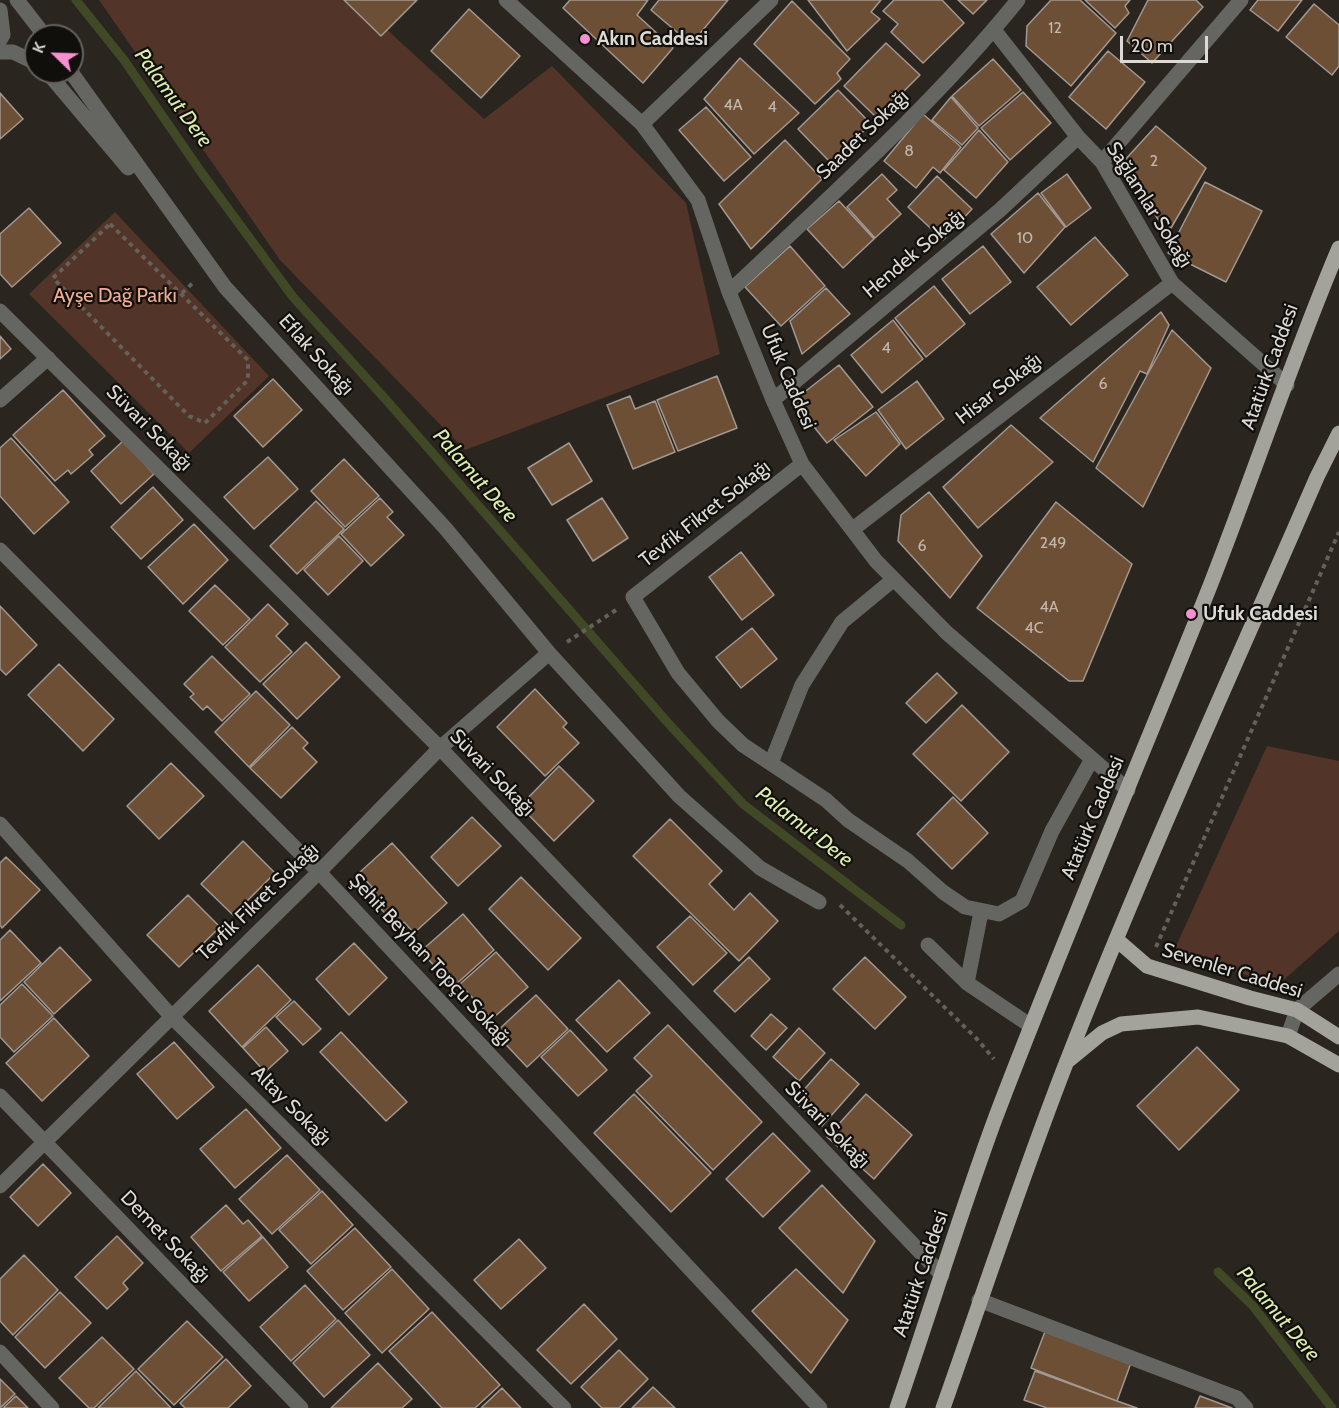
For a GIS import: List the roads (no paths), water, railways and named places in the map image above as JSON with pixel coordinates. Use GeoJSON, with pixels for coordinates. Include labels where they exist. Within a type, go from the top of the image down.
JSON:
{"type":"FeatureCollection","features":[{"type":"Feature","properties":{"kind":"main road","name":"Atatürk Caddesi"},"geometry":{"type":"LineString","coordinates":[[897,1408],[995,1120],[1128,790],[1339,248]]}},
{"type":"Feature","properties":{"kind":"main road"},"geometry":{"type":"LineString","coordinates":[[943,1408],[979,1300],[1067,1062],[1117,940],[1312,488],[1339,433]]}},
{"type":"Feature","properties":{"kind":"main road","name":"Sevenler Caddesi"},"geometry":{"type":"LineString","coordinates":[[1117,940],[1147,966],[1297,1010],[1339,1037]]}},
{"type":"Feature","properties":{"kind":"main road"},"geometry":{"type":"LineString","coordinates":[[1067,1062],[1102,1033],[1121,1024],[1198,1017],[1288,1036],[1339,1065]]}},
{"type":"Feature","properties":{"kind":"street"},"geometry":{"type":"LineString","coordinates":[[17,0],[36,24]]}},
{"type":"Feature","properties":{"kind":"street","name":"Ufuk Caddesi"},"geometry":{"type":"LineString","coordinates":[[506,0],[642,124],[698,200],[729,292],[802,464],[853,529],[894,579],[946,633],[1128,790]]}},
{"type":"Feature","properties":{"kind":"street"},"geometry":{"type":"LineString","coordinates":[[642,124],[771,0]]}},
{"type":"Feature","properties":{"kind":"street","name":"Saadet Sokağı"},"geometry":{"type":"LineString","coordinates":[[729,292],[903,127],[994,30],[1018,0]]}},
{"type":"Feature","properties":{"kind":"street"},"geometry":{"type":"LineString","coordinates":[[1102,162],[1241,0]]}},
{"type":"Feature","properties":{"kind":"street"},"geometry":{"type":"LineString","coordinates":[[0,9],[3,35],[0,40]]}},
{"type":"Feature","properties":{"kind":"street","name":"Sağlamlar Sokağı"},"geometry":{"type":"LineString","coordinates":[[994,30],[1078,137],[1102,162],[1172,283],[1287,386]]}},
{"type":"Feature","properties":{"kind":"street"},"geometry":{"type":"LineString","coordinates":[[0,52],[13,52],[24,57]]}},
{"type":"Feature","properties":{"kind":"street"},"geometry":{"type":"LineString","coordinates":[[57,84],[211,267]]}},
{"type":"Feature","properties":{"kind":"street","name":"Eflak Sokağı"},"geometry":{"type":"LineString","coordinates":[[80,84],[225,287],[446,529],[549,653],[679,796],[760,868],[819,902]]}},
{"type":"Feature","properties":{"kind":"street","name":"Hendek Sokağı"},"geometry":{"type":"LineString","coordinates":[[773,400],[1000,210],[1078,137]]}},
{"type":"Feature","properties":{"kind":"street","name":"Hisar Sokağı"},"geometry":{"type":"LineString","coordinates":[[853,529],[1172,283]]}},
{"type":"Feature","properties":{"kind":"street","name":"Süvari Sokağı"},"geometry":{"type":"LineString","coordinates":[[0,311],[440,748],[942,1275]]}},
{"type":"Feature","properties":{"kind":"street"},"geometry":{"type":"LineString","coordinates":[[0,400],[48,357]]}},
{"type":"Feature","properties":{"kind":"street","name":"Tevfik Fikret Sokağı"},"geometry":{"type":"LineString","coordinates":[[771,763],[743,745],[718,721],[684,681],[633,597],[802,464]]}},
{"type":"Feature","properties":{"kind":"street","name":"Şehit Beyhan Topçu Sokağı"},"geometry":{"type":"LineString","coordinates":[[0,550],[319,872],[820,1408]]}},
{"type":"Feature","properties":{"kind":"street"},"geometry":{"type":"LineString","coordinates":[[894,579],[842,622],[802,685],[771,763],[826,800],[848,820],[908,861],[943,892],[965,907],[999,914],[1022,901],[1052,831],[1092,759]]}},
{"type":"Feature","properties":{"kind":"street","name":"Tevfik Fikret Sokağı"},"geometry":{"type":"LineString","coordinates":[[0,1186],[319,872],[440,748],[549,653]]}},
{"type":"Feature","properties":{"kind":"street","name":"Altay Sokağı"},"geometry":{"type":"LineString","coordinates":[[0,824],[171,1016],[564,1408]]}},
{"type":"Feature","properties":{"kind":"street"},"geometry":{"type":"LineString","coordinates":[[967,983],[981,912]]}},
{"type":"Feature","properties":{"kind":"street"},"geometry":{"type":"LineString","coordinates":[[928,945],[967,983],[1032,1026]]}},
{"type":"Feature","properties":{"kind":"street"},"geometry":{"type":"LineString","coordinates":[[1288,1036],[1297,1010],[1339,974]]}},
{"type":"Feature","properties":{"kind":"street","name":"Demet Sokağı"},"geometry":{"type":"LineString","coordinates":[[0,1096],[301,1408]]}},
{"type":"Feature","properties":{"kind":"street"},"geometry":{"type":"LineString","coordinates":[[979,1300],[1236,1398],[1246,1408]]}},
{"type":"Feature","properties":{"kind":"street"},"geometry":{"type":"LineString","coordinates":[[0,1352],[52,1408]]}},
{"type":"Feature","properties":{"kind":"waterway","name":"Palamut Dere"},"geometry":{"type":"LineString","coordinates":[[76,0],[124,60],[201,172],[293,297],[388,402],[668,723],[743,804],[901,925]]}},
{"type":"Feature","properties":{"kind":"waterway","name":"Palamut Dere"},"geometry":{"type":"LineString","coordinates":[[1218,1272],[1253,1306],[1332,1408]]}},
{"type":"Feature","properties":{"kind":"place","name":"Akın Caddesi"},"geometry":{"type":"Point","coordinates":[585,39]}},
{"type":"Feature","properties":{"kind":"place","name":"Ufuk Caddesi"},"geometry":{"type":"Point","coordinates":[1191,614]}},
{"type":"Feature","properties":{"kind":"park label","name":"Ayşe Dağ Parkı"},"geometry":{"type":"Point","coordinates":[115,296]}}]}
